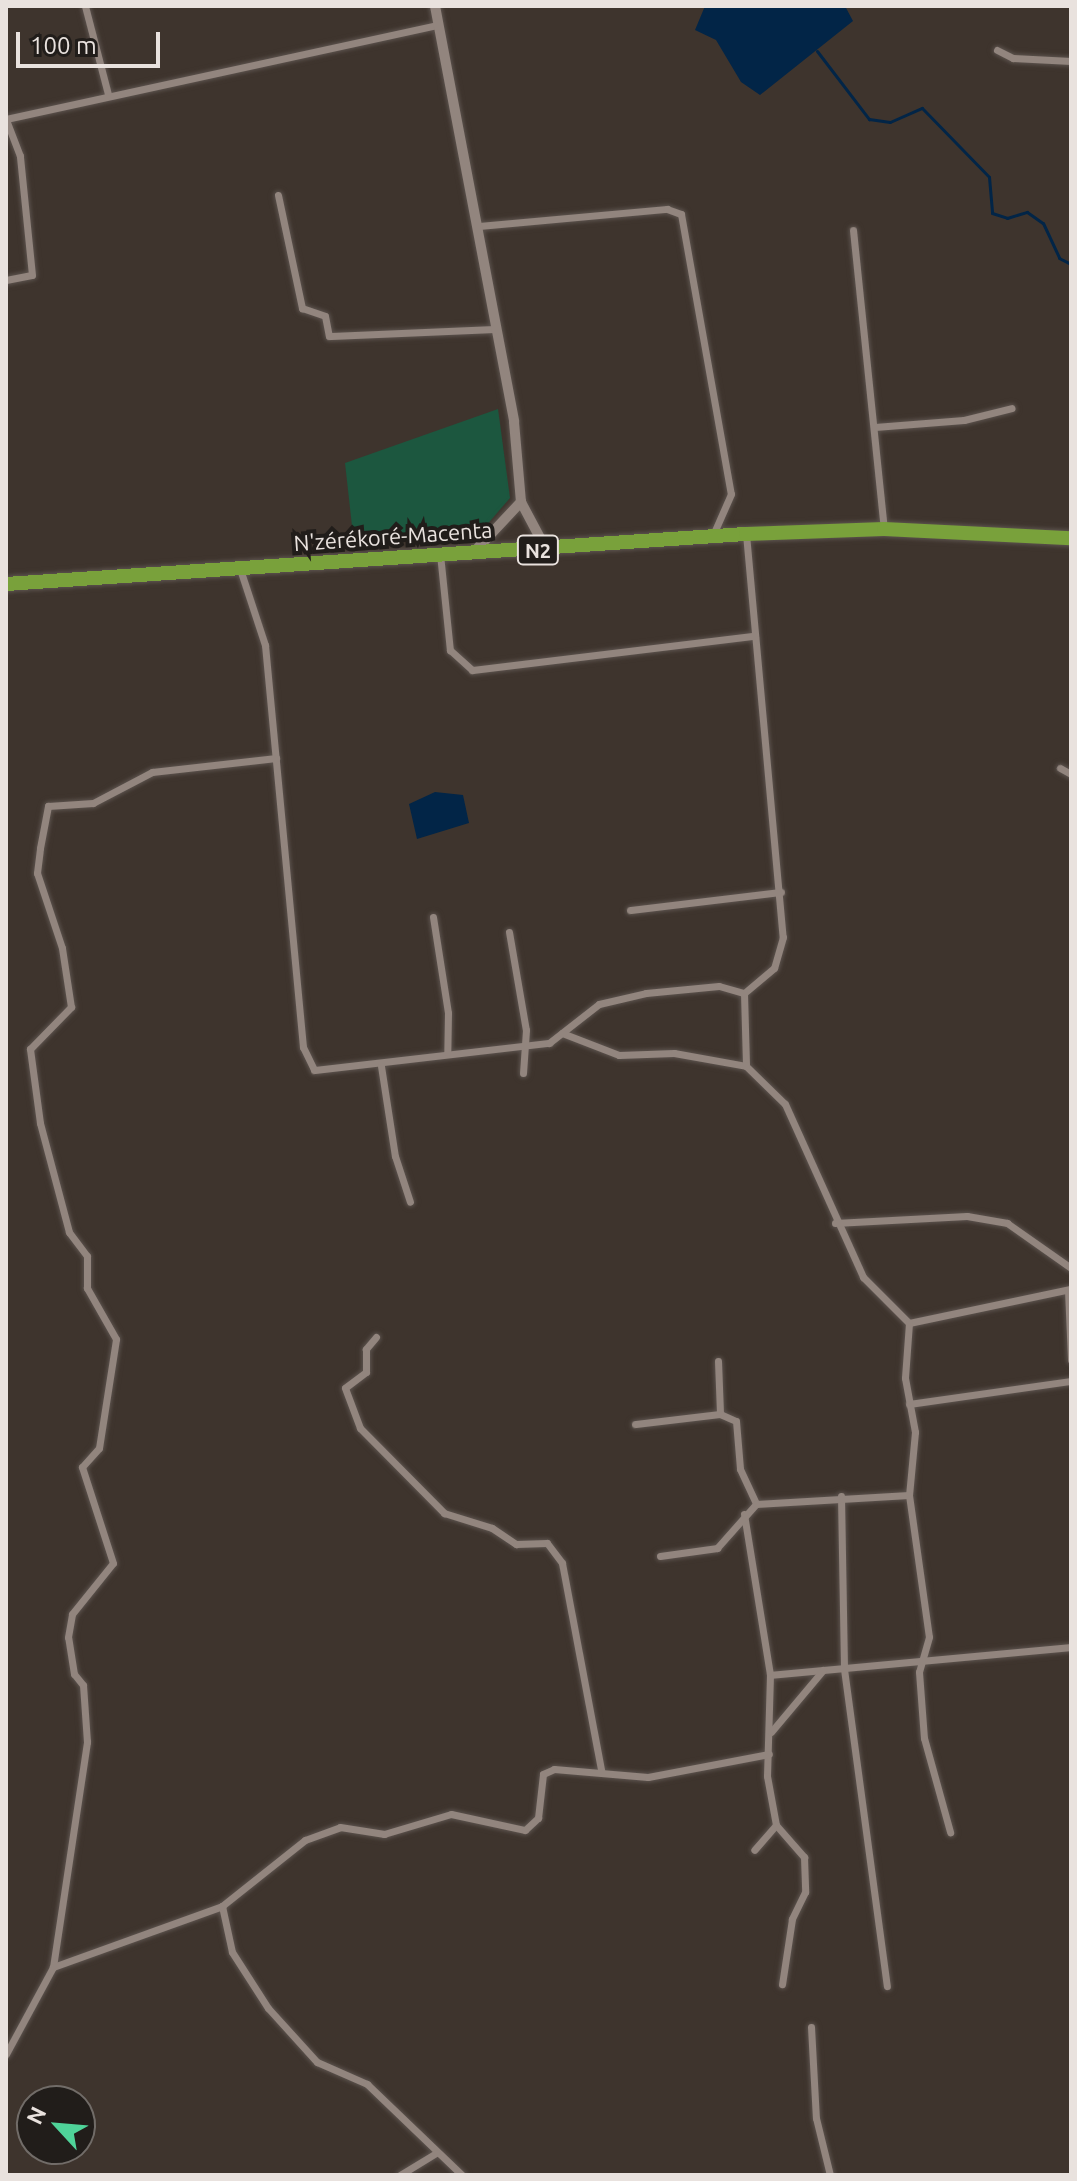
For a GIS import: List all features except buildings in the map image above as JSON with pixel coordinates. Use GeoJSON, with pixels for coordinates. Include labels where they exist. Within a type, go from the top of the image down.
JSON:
{"type":"FeatureCollection","features":[{"type":"Feature","properties":{"kind":"highway","name":"N'zérékoré-Macenta"},"geometry":{"type":"LineString","coordinates":[[6,584],[711,539],[746,534],[884,529],[1071,538]]}},
{"type":"Feature","properties":{"kind":"street"},"geometry":{"type":"LineString","coordinates":[[85,6],[108,94]]}},
{"type":"Feature","properties":{"kind":"street"},"geometry":{"type":"LineString","coordinates":[[435,6],[497,329],[521,502],[546,549]]}},
{"type":"Feature","properties":{"kind":"street"},"geometry":{"type":"LineString","coordinates":[[6,280],[32,275],[20,156],[6,119],[73,108],[108,94],[438,25]]}},
{"type":"Feature","properties":{"kind":"street"},"geometry":{"type":"LineString","coordinates":[[997,50],[1013,58],[1071,61]]}},
{"type":"Feature","properties":{"kind":"street"},"geometry":{"type":"LineString","coordinates":[[278,195],[302,308],[325,316],[329,336],[497,329]]}},
{"type":"Feature","properties":{"kind":"street"},"geometry":{"type":"LineString","coordinates":[[479,226],[667,209],[681,214],[731,494],[711,539]]}},
{"type":"Feature","properties":{"kind":"street"},"geometry":{"type":"LineString","coordinates":[[853,230],[884,529]]}},
{"type":"Feature","properties":{"kind":"street"},"geometry":{"type":"LineString","coordinates":[[875,427],[964,420],[1012,408]]}},
{"type":"Feature","properties":{"kind":"street"},"geometry":{"type":"LineString","coordinates":[[473,552],[521,502]]}},
{"type":"Feature","properties":{"kind":"street"},"geometry":{"type":"LineString","coordinates":[[744,993],[774,968],[783,937],[781,892],[768,818],[746,534]]}},
{"type":"Feature","properties":{"kind":"street"},"geometry":{"type":"LineString","coordinates":[[440,554],[450,650],[472,670],[755,636]]}},
{"type":"Feature","properties":{"kind":"street"},"geometry":{"type":"LineString","coordinates":[[240,568],[265,645],[303,1047],[314,1070],[381,1066],[447,1052],[549,1043],[599,1004],[646,993],[719,986],[744,993]]}},
{"type":"Feature","properties":{"kind":"street"},"geometry":{"type":"LineString","coordinates":[[6,2054],[53,1967],[87,1742],[83,1685],[74,1674],[68,1637],[72,1614],[113,1563],[82,1467],[99,1448],[116,1339],[87,1288],[87,1256],[69,1232],[40,1123],[30,1049],[71,1007],[62,948],[37,873],[48,806],[93,803],[152,772],[276,758]]}},
{"type":"Feature","properties":{"kind":"street"},"geometry":{"type":"LineString","coordinates":[[1060,768],[1071,774]]}},
{"type":"Feature","properties":{"kind":"street"},"geometry":{"type":"LineString","coordinates":[[630,910],[781,892]]}},
{"type":"Feature","properties":{"kind":"street"},"geometry":{"type":"LineString","coordinates":[[433,917],[448,1013],[447,1052]]}},
{"type":"Feature","properties":{"kind":"street"},"geometry":{"type":"LineString","coordinates":[[509,932],[526,1030],[521,1046],[523,1073]]}},
{"type":"Feature","properties":{"kind":"street"},"geometry":{"type":"LineString","coordinates":[[744,993],[746,1066]]}},
{"type":"Feature","properties":{"kind":"street"},"geometry":{"type":"LineString","coordinates":[[562,1033],[619,1055],[674,1053],[746,1066],[785,1104],[835,1223],[863,1277],[909,1323]]}},
{"type":"Feature","properties":{"kind":"street"},"geometry":{"type":"LineString","coordinates":[[381,1066],[395,1156],[410,1202]]}},
{"type":"Feature","properties":{"kind":"street"},"geometry":{"type":"LineString","coordinates":[[835,1223],[967,1216],[1007,1223],[1071,1267]]}},
{"type":"Feature","properties":{"kind":"street"},"geometry":{"type":"LineString","coordinates":[[909,1323],[1070,1289],[1071,1360]]}},
{"type":"Feature","properties":{"kind":"street"},"geometry":{"type":"LineString","coordinates":[[909,1323],[904,1358],[915,1432],[909,1495],[929,1637],[922,1661],[925,1747],[950,1832]]}},
{"type":"Feature","properties":{"kind":"street"},"geometry":{"type":"LineString","coordinates":[[376,1337],[366,1349],[366,1372],[345,1388],[360,1428],[444,1513],[492,1528],[516,1544],[547,1543],[562,1563],[601,1770]]}},
{"type":"Feature","properties":{"kind":"street"},"geometry":{"type":"LineString","coordinates":[[718,1361],[720,1414]]}},
{"type":"Feature","properties":{"kind":"street"},"geometry":{"type":"LineString","coordinates":[[909,1404],[1071,1381]]}},
{"type":"Feature","properties":{"kind":"street"},"geometry":{"type":"LineString","coordinates":[[635,1424],[720,1414],[736,1421],[740,1469],[756,1504]]}},
{"type":"Feature","properties":{"kind":"street"},"geometry":{"type":"LineString","coordinates":[[660,1556],[717,1548],[756,1504],[841,1496],[909,1495]]}},
{"type":"Feature","properties":{"kind":"street"},"geometry":{"type":"LineString","coordinates":[[841,1496],[844,1669],[887,1986]]}},
{"type":"Feature","properties":{"kind":"street"},"geometry":{"type":"LineString","coordinates":[[744,1514],[770,1675],[769,1754],[776,1825],[804,1857],[805,1892],[792,1919],[782,1984]]}},
{"type":"Feature","properties":{"kind":"street"},"geometry":{"type":"LineString","coordinates":[[770,1675],[1071,1647]]}},
{"type":"Feature","properties":{"kind":"street"},"geometry":{"type":"LineString","coordinates":[[771,1732],[823,1670]]}},
{"type":"Feature","properties":{"kind":"street"},"geometry":{"type":"LineString","coordinates":[[53,1967],[222,1906],[305,1840],[340,1827],[384,1834],[451,1814],[525,1830],[538,1818],[543,1774],[601,1770],[648,1777],[769,1754]]}},
{"type":"Feature","properties":{"kind":"street"},"geometry":{"type":"LineString","coordinates":[[754,1850],[776,1825]]}},
{"type":"Feature","properties":{"kind":"street"},"geometry":{"type":"LineString","coordinates":[[222,1906],[232,1952],[268,2008],[317,2062],[367,2084],[410,2119],[436,2153],[462,2175]]}},
{"type":"Feature","properties":{"kind":"street"},"geometry":{"type":"LineString","coordinates":[[811,2027],[816,2118],[830,2175]]}},
{"type":"Feature","properties":{"kind":"street"},"geometry":{"type":"LineString","coordinates":[[400,2175],[436,2153]]}},
{"type":"Feature","properties":{"kind":"green space"},"geometry":{"type":"Polygon","coordinates":[[[498,409],[510,498],[485,527],[354,544],[345,463],[498,409]]]}},
{"type":"Feature","properties":{"kind":"water"},"geometry":{"type":"Polygon","coordinates":[[[705,6],[845,6],[853,21],[760,95],[741,82],[716,40],[695,30],[705,6]]]}},
{"type":"Feature","properties":{"kind":"water"},"geometry":{"type":"Polygon","coordinates":[[[435,792],[463,795],[469,823],[417,839],[409,804],[435,792]]]}},
{"type":"Feature","properties":{"kind":"waterway"},"geometry":{"type":"LineString","coordinates":[[817,51],[869,119],[890,122],[922,108],[989,177],[992,213],[1007,218],[1027,212],[1043,223],[1059,258],[1071,264]]}}]}
